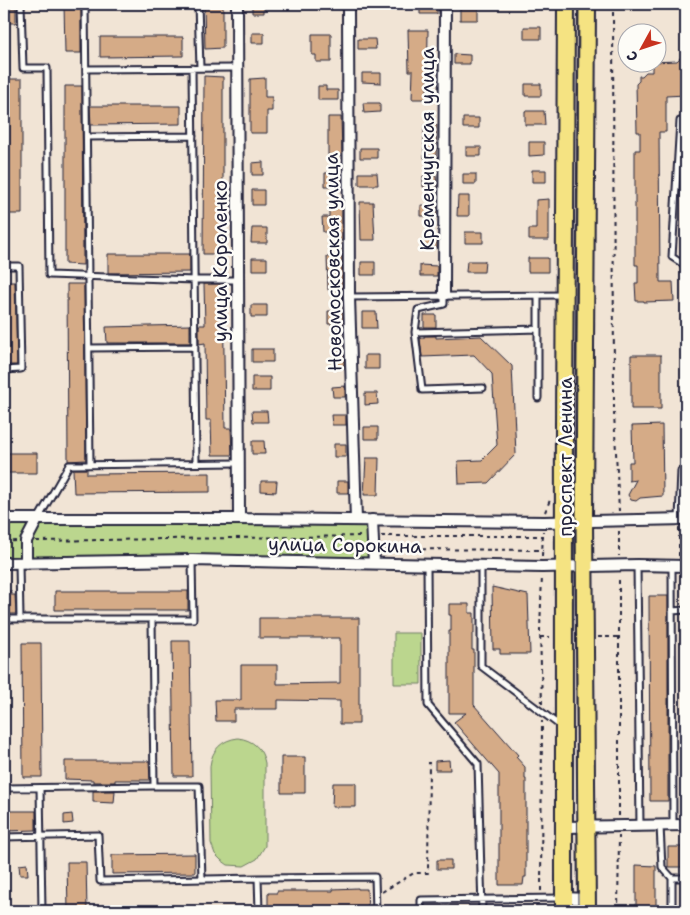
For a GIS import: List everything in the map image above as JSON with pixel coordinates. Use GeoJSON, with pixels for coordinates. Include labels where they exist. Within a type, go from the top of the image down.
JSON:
{"type":"FeatureCollection","features":[{"type":"Feature","properties":{"kind":"main road","name":"проспект Ленина"},"geometry":{"type":"LineString","coordinates":[[566,4],[566,296],[563,566],[575,729],[587,827],[587,905]]}},
{"type":"Feature","properties":{"kind":"main road","name":"проспект Ленина"},"geometry":{"type":"LineString","coordinates":[[564,905],[564,827],[575,729],[584,566],[587,4]]}},
{"type":"Feature","properties":{"kind":"street","name":"улица Короленко"},"geometry":{"type":"LineString","coordinates":[[237,4],[239,519]]}},
{"type":"Feature","properties":{"kind":"street","name":"Новомосковская улица"},"geometry":{"type":"LineString","coordinates":[[348,4],[349,297],[356,520]]}},
{"type":"Feature","properties":{"kind":"street","name":"Кременчугская улица"},"geometry":{"type":"LineString","coordinates":[[444,295],[445,4]]}},
{"type":"Feature","properties":{"kind":"street"},"geometry":{"type":"LineString","coordinates":[[566,296],[586,296]]}},
{"type":"Feature","properties":{"kind":"street","name":"улица Сорокина"},"geometry":{"type":"LineString","coordinates":[[4,519],[563,521],[683,519]]}},
{"type":"Feature","properties":{"kind":"street"},"geometry":{"type":"LineString","coordinates":[[22,563],[26,541],[37,520]]}},
{"type":"Feature","properties":{"kind":"street"},"geometry":{"type":"LineString","coordinates":[[372,520],[374,563]]}},
{"type":"Feature","properties":{"kind":"street","name":"улица Сорокина"},"geometry":{"type":"LineString","coordinates":[[4,563],[192,560],[679,566]]}},
{"type":"Feature","properties":{"kind":"street"},"geometry":{"type":"LineString","coordinates":[[564,827],[686,825]]}},
{"type":"Feature","properties":{"kind":"street"},"geometry":{"type":"LineString","coordinates":[[564,905],[587,905]]}},
{"type":"Feature","properties":{"kind":"lane"},"geometry":{"type":"LineString","coordinates":[[21,4],[23,68],[47,68],[49,275],[237,280]]}},
{"type":"Feature","properties":{"kind":"lane"},"geometry":{"type":"LineString","coordinates":[[85,4],[90,464]]}},
{"type":"Feature","properties":{"kind":"lane"},"geometry":{"type":"LineString","coordinates":[[198,4],[200,68]]}},
{"type":"Feature","properties":{"kind":"lane"},"geometry":{"type":"LineString","coordinates":[[192,68],[196,463]]}},
{"type":"Feature","properties":{"kind":"lane"},"geometry":{"type":"LineString","coordinates":[[86,69],[236,68]]}},
{"type":"Feature","properties":{"kind":"lane"},"geometry":{"type":"LineString","coordinates":[[686,121],[680,121],[672,258],[686,266]]}},
{"type":"Feature","properties":{"kind":"lane"},"geometry":{"type":"LineString","coordinates":[[87,137],[193,136]]}},
{"type":"Feature","properties":{"kind":"lane"},"geometry":{"type":"LineString","coordinates":[[4,266],[20,266],[21,369],[4,370]]}},
{"type":"Feature","properties":{"kind":"lane"},"geometry":{"type":"LineString","coordinates":[[349,297],[444,295],[566,296]]}},
{"type":"Feature","properties":{"kind":"lane"},"geometry":{"type":"LineString","coordinates":[[444,295],[444,304],[418,310],[415,332],[422,390],[483,388]]}},
{"type":"Feature","properties":{"kind":"lane"},"geometry":{"type":"LineString","coordinates":[[538,296],[538,398]]}},
{"type":"Feature","properties":{"kind":"lane"},"geometry":{"type":"LineString","coordinates":[[415,332],[538,329]]}},
{"type":"Feature","properties":{"kind":"lane"},"geometry":{"type":"LineString","coordinates":[[89,348],[195,347]]}},
{"type":"Feature","properties":{"kind":"lane"},"geometry":{"type":"LineString","coordinates":[[37,520],[69,465],[238,463]]}},
{"type":"Feature","properties":{"kind":"lane"},"geometry":{"type":"LineString","coordinates":[[683,519],[681,471],[686,471]]}},
{"type":"Feature","properties":{"kind":"lane"},"geometry":{"type":"LineString","coordinates":[[4,619],[193,619],[192,560]]}},
{"type":"Feature","properties":{"kind":"lane"},"geometry":{"type":"LineString","coordinates":[[20,619],[22,563]]}},
{"type":"Feature","properties":{"kind":"lane"},"geometry":{"type":"LineString","coordinates":[[427,564],[428,705],[478,764],[482,911]]}},
{"type":"Feature","properties":{"kind":"lane"},"geometry":{"type":"LineString","coordinates":[[481,565],[481,666],[575,729]]}},
{"type":"Feature","properties":{"kind":"lane"},"geometry":{"type":"LineString","coordinates":[[637,565],[640,826]]}},
{"type":"Feature","properties":{"kind":"lane"},"geometry":{"type":"LineString","coordinates":[[673,825],[672,610],[679,566]]}},
{"type":"Feature","properties":{"kind":"lane"},"geometry":{"type":"LineString","coordinates":[[672,610],[686,610]]}},
{"type":"Feature","properties":{"kind":"lane"},"geometry":{"type":"LineString","coordinates":[[152,619],[154,786]]}},
{"type":"Feature","properties":{"kind":"lane"},"geometry":{"type":"LineString","coordinates":[[4,788],[199,786],[202,879]]}},
{"type":"Feature","properties":{"kind":"lane"},"geometry":{"type":"LineString","coordinates":[[40,788],[42,911]]}},
{"type":"Feature","properties":{"kind":"lane"},"geometry":{"type":"LineString","coordinates":[[660,825],[662,867],[672,878],[672,911]]}},
{"type":"Feature","properties":{"kind":"lane"},"geometry":{"type":"LineString","coordinates":[[4,837],[98,834],[100,881],[375,877],[376,911]]}},
{"type":"Feature","properties":{"kind":"lane"},"geometry":{"type":"LineString","coordinates":[[258,878],[259,911]]}},
{"type":"Feature","properties":{"kind":"lane"},"geometry":{"type":"LineString","coordinates":[[672,878],[686,878]]}},
{"type":"Feature","properties":{"kind":"lane"},"geometry":{"type":"LineString","coordinates":[[421,911],[421,900],[482,898],[564,905]]}},
{"type":"Feature","properties":{"kind":"path"},"geometry":{"type":"LineString","coordinates":[[613,4],[614,413],[619,519],[618,911]]}},
{"type":"Feature","properties":{"kind":"path"},"geometry":{"type":"LineString","coordinates":[[679,566],[683,519]]}},
{"type":"Feature","properties":{"kind":"path"},"geometry":{"type":"LineString","coordinates":[[4,542],[373,536],[543,536]]}},
{"type":"Feature","properties":{"kind":"path"},"geometry":{"type":"LineString","coordinates":[[374,548],[542,550]]}},
{"type":"Feature","properties":{"kind":"path"},"geometry":{"type":"LineString","coordinates":[[375,896],[414,873],[428,873],[429,762]]}},
{"type":"Feature","properties":{"kind":"green space"},"geometry":{"type":"Polygon","coordinates":[[[4,519],[372,520],[374,563],[4,563],[4,519]]]}},
{"type":"Feature","properties":{"kind":"green space"},"geometry":{"type":"Polygon","coordinates":[[[394,633],[421,633],[421,684],[394,684],[394,633]]]}},
{"type":"Feature","properties":{"kind":"green space"},"geometry":{"type":"Polygon","coordinates":[[[238,738],[256,746],[262,753],[265,763],[265,846],[257,859],[244,866],[228,865],[215,854],[211,843],[211,760],[219,746],[227,741],[238,738]]]}},
{"type":"Feature","properties":{"kind":"building"},"geometry":{"type":"Polygon","coordinates":[[[64,4],[81,4],[81,53],[65,53],[64,4]]]}},
{"type":"Feature","properties":{"kind":"building"},"geometry":{"type":"Polygon","coordinates":[[[204,4],[223,4],[223,48],[205,49],[204,4]]]}},
{"type":"Feature","properties":{"kind":"building"},"geometry":{"type":"Polygon","coordinates":[[[252,4],[264,4],[264,13],[252,13],[252,4]]]}},
{"type":"Feature","properties":{"kind":"building"},"geometry":{"type":"Polygon","coordinates":[[[420,4],[437,4],[437,14],[420,14],[420,4]]]}},
{"type":"Feature","properties":{"kind":"building"},"geometry":{"type":"Polygon","coordinates":[[[460,4],[478,4],[478,20],[460,20],[460,4]]]}},
{"type":"Feature","properties":{"kind":"building"},"geometry":{"type":"Polygon","coordinates":[[[4,8],[16,8],[16,23],[4,23],[4,8]]]}},
{"type":"Feature","properties":{"kind":"building"},"geometry":{"type":"Polygon","coordinates":[[[524,27],[541,27],[541,39],[524,39],[524,27]]]}},
{"type":"Feature","properties":{"kind":"building"},"geometry":{"type":"Polygon","coordinates":[[[408,30],[428,30],[427,99],[412,99],[413,71],[409,71],[408,30]]]}},
{"type":"Feature","properties":{"kind":"building"},"geometry":{"type":"Polygon","coordinates":[[[252,33],[264,33],[264,43],[252,43],[252,33]]]}},
{"type":"Feature","properties":{"kind":"building"},"geometry":{"type":"Polygon","coordinates":[[[312,34],[331,34],[331,62],[316,62],[316,55],[312,55],[312,34]]]}},
{"type":"Feature","properties":{"kind":"building"},"geometry":{"type":"Polygon","coordinates":[[[100,37],[183,37],[183,56],[100,57],[100,37]]]}},
{"type":"Feature","properties":{"kind":"building"},"geometry":{"type":"Polygon","coordinates":[[[358,39],[375,39],[376,49],[358,49],[358,39]]]}},
{"type":"Feature","properties":{"kind":"building"},"geometry":{"type":"Polygon","coordinates":[[[454,54],[470,55],[470,64],[454,64],[454,54]]]}},
{"type":"Feature","properties":{"kind":"building"},"geometry":{"type":"Polygon","coordinates":[[[681,57],[686,62],[686,95],[666,96],[666,132],[659,132],[660,282],[673,282],[674,301],[636,301],[635,283],[638,283],[638,265],[635,265],[635,150],[640,150],[640,132],[637,132],[636,84],[639,81],[639,76],[646,72],[668,72],[668,61],[677,61],[681,57]]]}},
{"type":"Feature","properties":{"kind":"building"},"geometry":{"type":"Polygon","coordinates":[[[362,73],[381,73],[381,83],[362,82],[362,73]]]}},
{"type":"Feature","properties":{"kind":"building"},"geometry":{"type":"Polygon","coordinates":[[[204,76],[223,77],[223,254],[203,254],[204,76]]]}},
{"type":"Feature","properties":{"kind":"building"},"geometry":{"type":"Polygon","coordinates":[[[265,78],[265,97],[272,97],[272,111],[267,111],[267,133],[250,133],[250,79],[265,78]]]}},
{"type":"Feature","properties":{"kind":"building"},"geometry":{"type":"Polygon","coordinates":[[[4,79],[22,79],[22,214],[4,214],[4,79]]]}},
{"type":"Feature","properties":{"kind":"building"},"geometry":{"type":"Polygon","coordinates":[[[525,84],[541,84],[541,96],[525,96],[525,84]]]}},
{"type":"Feature","properties":{"kind":"building"},"geometry":{"type":"Polygon","coordinates":[[[65,86],[82,86],[83,265],[65,264],[65,86]]]}},
{"type":"Feature","properties":{"kind":"building"},"geometry":{"type":"Polygon","coordinates":[[[318,86],[326,86],[326,90],[338,90],[338,100],[318,100],[318,86]]]}},
{"type":"Feature","properties":{"kind":"building"},"geometry":{"type":"Polygon","coordinates":[[[363,103],[380,103],[380,112],[364,113],[363,103]]]}},
{"type":"Feature","properties":{"kind":"building"},"geometry":{"type":"Polygon","coordinates":[[[90,106],[181,106],[181,124],[91,125],[90,106]]]}},
{"type":"Feature","properties":{"kind":"building"},"geometry":{"type":"Polygon","coordinates":[[[525,111],[544,111],[545,125],[525,125],[525,111]]]}},
{"type":"Feature","properties":{"kind":"building"},"geometry":{"type":"Polygon","coordinates":[[[328,117],[341,117],[342,155],[328,155],[328,117]]]}},
{"type":"Feature","properties":{"kind":"building"},"geometry":{"type":"Polygon","coordinates":[[[463,118],[479,118],[479,128],[463,128],[463,118]]]}},
{"type":"Feature","properties":{"kind":"building"},"geometry":{"type":"Polygon","coordinates":[[[424,125],[437,125],[436,158],[424,158],[424,125]]]}},
{"type":"Feature","properties":{"kind":"building"},"geometry":{"type":"Polygon","coordinates":[[[529,142],[544,142],[544,155],[529,156],[529,142]]]}},
{"type":"Feature","properties":{"kind":"building"},"geometry":{"type":"Polygon","coordinates":[[[466,147],[481,147],[481,156],[466,156],[466,147]]]}},
{"type":"Feature","properties":{"kind":"building"},"geometry":{"type":"Polygon","coordinates":[[[360,148],[377,148],[377,158],[360,158],[360,148]]]}},
{"type":"Feature","properties":{"kind":"building"},"geometry":{"type":"Polygon","coordinates":[[[263,162],[263,175],[252,175],[252,163],[263,162]]]}},
{"type":"Feature","properties":{"kind":"building"},"geometry":{"type":"Polygon","coordinates":[[[532,170],[546,170],[546,182],[532,182],[532,170]]]}},
{"type":"Feature","properties":{"kind":"building"},"geometry":{"type":"Polygon","coordinates":[[[325,173],[334,173],[334,177],[342,177],[342,186],[325,186],[325,173]]]}},
{"type":"Feature","properties":{"kind":"building"},"geometry":{"type":"Polygon","coordinates":[[[359,173],[377,173],[378,185],[359,185],[359,173]]]}},
{"type":"Feature","properties":{"kind":"building"},"geometry":{"type":"Polygon","coordinates":[[[463,174],[476,174],[476,184],[463,184],[463,174]]]}},
{"type":"Feature","properties":{"kind":"building"},"geometry":{"type":"Polygon","coordinates":[[[423,176],[436,176],[437,186],[423,187],[423,176]]]}},
{"type":"Feature","properties":{"kind":"building"},"geometry":{"type":"Polygon","coordinates":[[[252,190],[264,190],[264,205],[252,205],[252,190]]]}},
{"type":"Feature","properties":{"kind":"building"},"geometry":{"type":"Polygon","coordinates":[[[458,196],[469,196],[469,216],[457,216],[458,196]]]}},
{"type":"Feature","properties":{"kind":"building"},"geometry":{"type":"Polygon","coordinates":[[[549,199],[549,240],[529,240],[529,229],[536,229],[536,200],[549,199]]]}},
{"type":"Feature","properties":{"kind":"building"},"geometry":{"type":"Polygon","coordinates":[[[360,202],[373,202],[375,240],[361,240],[360,202]]]}},
{"type":"Feature","properties":{"kind":"building"},"geometry":{"type":"Polygon","coordinates":[[[329,204],[342,204],[342,241],[329,241],[329,232],[323,232],[322,217],[329,217],[329,204]]]}},
{"type":"Feature","properties":{"kind":"building"},"geometry":{"type":"Polygon","coordinates":[[[421,205],[437,206],[437,216],[421,216],[421,205]]]}},
{"type":"Feature","properties":{"kind":"building"},"geometry":{"type":"Polygon","coordinates":[[[252,228],[267,228],[267,243],[251,243],[252,228]]]}},
{"type":"Feature","properties":{"kind":"building"},"geometry":{"type":"Polygon","coordinates":[[[465,232],[483,232],[483,243],[465,243],[465,232]]]}},
{"type":"Feature","properties":{"kind":"building"},"geometry":{"type":"Polygon","coordinates":[[[423,237],[437,238],[437,248],[423,248],[423,237]]]}},
{"type":"Feature","properties":{"kind":"building"},"geometry":{"type":"Polygon","coordinates":[[[108,254],[190,254],[190,272],[108,273],[108,254]]]}},
{"type":"Feature","properties":{"kind":"building"},"geometry":{"type":"Polygon","coordinates":[[[342,256],[342,290],[328,290],[327,257],[342,256]]]}},
{"type":"Feature","properties":{"kind":"building"},"geometry":{"type":"Polygon","coordinates":[[[252,258],[267,258],[267,270],[252,270],[252,258]]]}},
{"type":"Feature","properties":{"kind":"building"},"geometry":{"type":"Polygon","coordinates":[[[528,258],[548,258],[548,272],[528,272],[528,258]]]}},
{"type":"Feature","properties":{"kind":"building"},"geometry":{"type":"Polygon","coordinates":[[[467,261],[485,261],[484,272],[466,272],[467,261]]]}},
{"type":"Feature","properties":{"kind":"building"},"geometry":{"type":"Polygon","coordinates":[[[361,262],[375,262],[375,275],[361,275],[361,262]]]}},
{"type":"Feature","properties":{"kind":"building"},"geometry":{"type":"Polygon","coordinates":[[[420,265],[437,266],[437,276],[420,276],[420,265]]]}},
{"type":"Feature","properties":{"kind":"building"},"geometry":{"type":"Polygon","coordinates":[[[4,282],[15,282],[17,365],[4,365],[4,282]]]}},
{"type":"Feature","properties":{"kind":"building"},"geometry":{"type":"Polygon","coordinates":[[[67,284],[84,284],[86,460],[68,461],[67,284]]]}},
{"type":"Feature","properties":{"kind":"building"},"geometry":{"type":"Polygon","coordinates":[[[204,284],[223,284],[225,428],[231,428],[232,455],[212,455],[211,420],[206,420],[205,343],[199,344],[199,325],[205,325],[204,284]]]}},
{"type":"Feature","properties":{"kind":"building"},"geometry":{"type":"Polygon","coordinates":[[[251,305],[267,305],[267,317],[251,317],[251,305]]]}},
{"type":"Feature","properties":{"kind":"building"},"geometry":{"type":"Polygon","coordinates":[[[328,311],[343,311],[343,333],[336,333],[335,324],[328,324],[328,311]]]}},
{"type":"Feature","properties":{"kind":"building"},"geometry":{"type":"Polygon","coordinates":[[[362,312],[376,312],[377,328],[362,328],[362,312]]]}},
{"type":"Feature","properties":{"kind":"building"},"geometry":{"type":"Polygon","coordinates":[[[424,315],[436,315],[436,327],[424,327],[424,315]]]}},
{"type":"Feature","properties":{"kind":"building"},"geometry":{"type":"Polygon","coordinates":[[[190,325],[190,343],[107,343],[106,327],[190,325]]]}},
{"type":"Feature","properties":{"kind":"building"},"geometry":{"type":"Polygon","coordinates":[[[424,336],[436,336],[436,338],[481,336],[512,366],[516,454],[488,483],[459,484],[458,461],[482,460],[497,445],[492,374],[474,355],[422,357],[420,338],[424,338],[424,336]]]}},
{"type":"Feature","properties":{"kind":"building"},"geometry":{"type":"Polygon","coordinates":[[[252,349],[273,349],[273,362],[252,362],[252,349]]]}},
{"type":"Feature","properties":{"kind":"building"},"geometry":{"type":"Polygon","coordinates":[[[334,350],[344,350],[344,368],[334,368],[334,350]]]}},
{"type":"Feature","properties":{"kind":"building"},"geometry":{"type":"Polygon","coordinates":[[[365,355],[379,355],[379,369],[365,369],[365,355]]]}},
{"type":"Feature","properties":{"kind":"building"},"geometry":{"type":"Polygon","coordinates":[[[631,355],[661,355],[661,409],[631,409],[631,355]]]}},
{"type":"Feature","properties":{"kind":"building"},"geometry":{"type":"Polygon","coordinates":[[[252,377],[270,377],[270,391],[252,391],[252,377]]]}},
{"type":"Feature","properties":{"kind":"building"},"geometry":{"type":"Polygon","coordinates":[[[345,386],[345,397],[333,397],[332,387],[345,386]]]}},
{"type":"Feature","properties":{"kind":"building"},"geometry":{"type":"Polygon","coordinates":[[[365,393],[377,393],[378,404],[365,405],[365,393]]]}},
{"type":"Feature","properties":{"kind":"building"},"geometry":{"type":"Polygon","coordinates":[[[252,411],[267,411],[268,422],[253,422],[252,411]]]}},
{"type":"Feature","properties":{"kind":"building"},"geometry":{"type":"Polygon","coordinates":[[[331,415],[346,415],[346,425],[332,425],[331,415]]]}},
{"type":"Feature","properties":{"kind":"building"},"geometry":{"type":"Polygon","coordinates":[[[662,425],[663,496],[640,498],[636,501],[631,500],[628,495],[636,480],[629,481],[629,462],[633,462],[632,426],[662,425]]]}},
{"type":"Feature","properties":{"kind":"building"},"geometry":{"type":"Polygon","coordinates":[[[364,427],[378,427],[378,439],[364,439],[364,427]]]}},
{"type":"Feature","properties":{"kind":"building"},"geometry":{"type":"Polygon","coordinates":[[[252,441],[264,441],[265,454],[252,454],[252,441]]]}},
{"type":"Feature","properties":{"kind":"building"},"geometry":{"type":"Polygon","coordinates":[[[334,444],[346,444],[346,457],[334,457],[334,444]]]}},
{"type":"Feature","properties":{"kind":"building"},"geometry":{"type":"Polygon","coordinates":[[[4,453],[37,453],[37,473],[4,473],[4,453]]]}},
{"type":"Feature","properties":{"kind":"building"},"geometry":{"type":"Polygon","coordinates":[[[366,458],[379,458],[378,495],[364,495],[366,458]]]}},
{"type":"Feature","properties":{"kind":"building"},"geometry":{"type":"Polygon","coordinates":[[[73,469],[87,469],[87,474],[210,473],[210,492],[74,493],[73,469]]]}},
{"type":"Feature","properties":{"kind":"building"},"geometry":{"type":"Polygon","coordinates":[[[261,481],[277,481],[276,492],[261,491],[261,481]]]}},
{"type":"Feature","properties":{"kind":"building"},"geometry":{"type":"Polygon","coordinates":[[[337,481],[348,481],[348,493],[337,493],[337,481]]]}},
{"type":"Feature","properties":{"kind":"building"},"geometry":{"type":"Polygon","coordinates":[[[492,587],[528,595],[530,654],[500,654],[500,649],[493,649],[492,587]]]}},
{"type":"Feature","properties":{"kind":"building"},"geometry":{"type":"Polygon","coordinates":[[[4,591],[11,591],[11,595],[15,595],[16,614],[4,614],[4,591]]]}},
{"type":"Feature","properties":{"kind":"building"},"geometry":{"type":"Polygon","coordinates":[[[55,591],[188,591],[188,610],[55,610],[55,591]]]}},
{"type":"Feature","properties":{"kind":"building"},"geometry":{"type":"Polygon","coordinates":[[[649,596],[668,596],[668,801],[650,801],[649,596]]]}},
{"type":"Feature","properties":{"kind":"building"},"geometry":{"type":"Polygon","coordinates":[[[449,604],[469,604],[469,613],[474,613],[472,650],[474,650],[474,705],[518,755],[516,757],[525,767],[526,877],[524,877],[523,885],[499,885],[499,774],[454,722],[466,713],[449,713],[449,631],[451,631],[451,615],[449,615],[449,604]]]}},
{"type":"Feature","properties":{"kind":"building"},"geometry":{"type":"Polygon","coordinates":[[[259,618],[359,618],[359,724],[340,724],[340,701],[278,700],[278,709],[234,709],[234,721],[216,721],[215,700],[241,700],[241,665],[277,665],[277,684],[340,683],[340,638],[259,638],[259,618]]]}},
{"type":"Feature","properties":{"kind":"building"},"geometry":{"type":"Polygon","coordinates":[[[172,641],[190,641],[192,776],[174,776],[172,641]]]}},
{"type":"Feature","properties":{"kind":"building"},"geometry":{"type":"Polygon","coordinates":[[[22,643],[41,643],[42,777],[23,777],[22,643]]]}},
{"type":"Feature","properties":{"kind":"building"},"geometry":{"type":"Polygon","coordinates":[[[281,757],[305,757],[305,793],[281,793],[281,757]]]}},
{"type":"Feature","properties":{"kind":"building"},"geometry":{"type":"Polygon","coordinates":[[[449,760],[450,770],[435,770],[435,761],[449,760]]]}},
{"type":"Feature","properties":{"kind":"building"},"geometry":{"type":"Polygon","coordinates":[[[65,761],[149,761],[150,780],[93,782],[93,780],[65,779],[65,761]]]}},
{"type":"Feature","properties":{"kind":"building"},"geometry":{"type":"Polygon","coordinates":[[[333,783],[356,783],[356,807],[332,807],[333,783]]]}},
{"type":"Feature","properties":{"kind":"building"},"geometry":{"type":"Polygon","coordinates":[[[93,791],[115,791],[114,803],[93,802],[93,791]]]}},
{"type":"Feature","properties":{"kind":"building"},"geometry":{"type":"Polygon","coordinates":[[[4,811],[36,811],[36,830],[4,831],[4,811]]]}},
{"type":"Feature","properties":{"kind":"building"},"geometry":{"type":"Polygon","coordinates":[[[72,814],[73,823],[64,824],[64,815],[72,814]]]}},
{"type":"Feature","properties":{"kind":"building"},"geometry":{"type":"Polygon","coordinates":[[[668,847],[686,847],[686,867],[668,867],[668,847]]]}},
{"type":"Feature","properties":{"kind":"building"},"geometry":{"type":"Polygon","coordinates":[[[195,854],[195,873],[112,874],[112,855],[195,854]]]}},
{"type":"Feature","properties":{"kind":"building"},"geometry":{"type":"Polygon","coordinates":[[[437,860],[451,860],[451,869],[437,869],[437,860]]]}},
{"type":"Feature","properties":{"kind":"building"},"geometry":{"type":"Polygon","coordinates":[[[67,862],[86,862],[87,911],[68,911],[67,862]]]}},
{"type":"Feature","properties":{"kind":"building"},"geometry":{"type":"Polygon","coordinates":[[[27,864],[28,875],[20,875],[19,865],[27,864]]]}},
{"type":"Feature","properties":{"kind":"building"},"geometry":{"type":"Polygon","coordinates":[[[636,865],[656,866],[656,911],[636,911],[636,865]]]}},
{"type":"Feature","properties":{"kind":"building"},"geometry":{"type":"Polygon","coordinates":[[[333,889],[367,889],[368,911],[268,911],[268,893],[277,893],[277,891],[333,891],[333,889]]]}},
{"type":"Feature","properties":{"kind":"tram line"},"geometry":{"type":"LineString","coordinates":[[578,911],[576,521],[579,4]]}}]}
